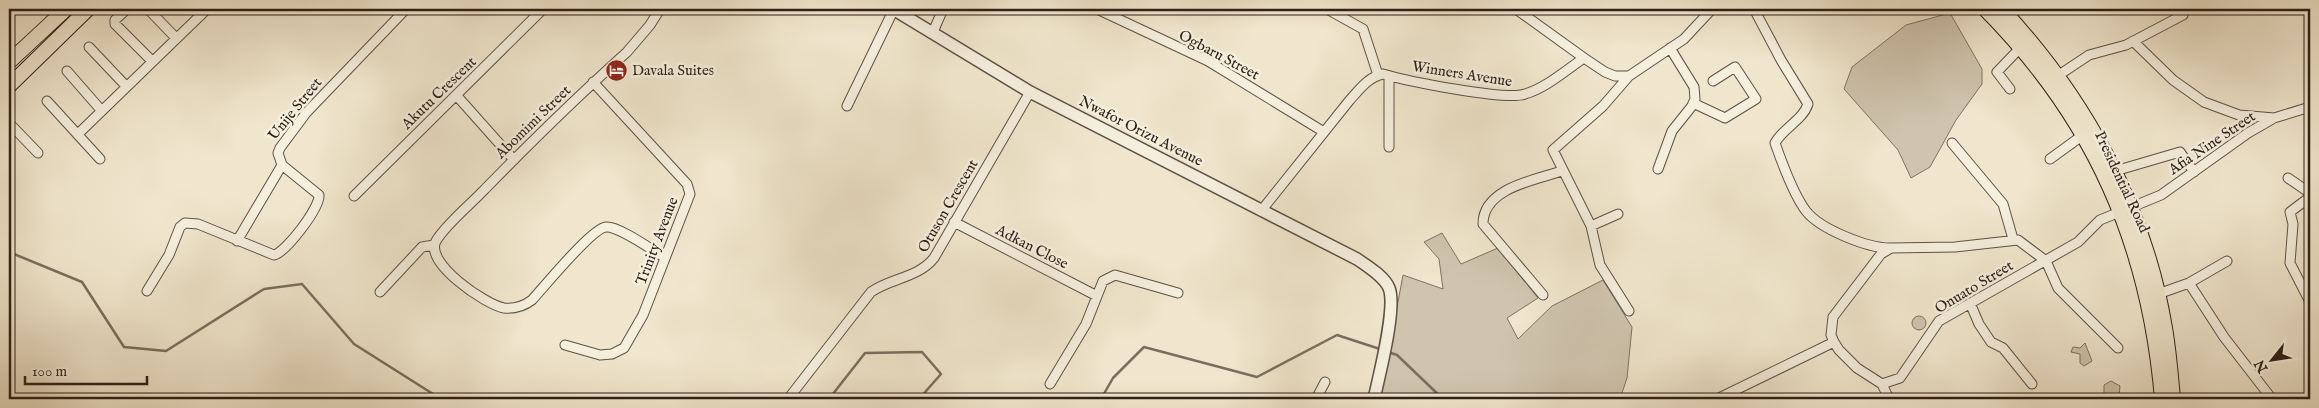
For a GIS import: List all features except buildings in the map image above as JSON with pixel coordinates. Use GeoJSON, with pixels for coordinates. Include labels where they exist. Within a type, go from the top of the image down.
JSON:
{"type":"FeatureCollection","features":[{"type":"Feature","properties":{"kind":"main road"},"geometry":{"type":"LineString","coordinates":[[9,62],[66,9]]}},
{"type":"Feature","properties":{"kind":"main road"},"geometry":{"type":"LineString","coordinates":[[9,86],[88,9]]}},
{"type":"Feature","properties":{"kind":"main road","name":"Presidential Road"},"geometry":{"type":"LineString","coordinates":[[1985,9],[2067,98],[2115,171],[2149,302],[2157,345],[2162,399]]}},
{"type":"Feature","properties":{"kind":"main road","name":"Presidential Road"},"geometry":{"type":"LineString","coordinates":[[2006,10],[2059,75],[2083,135],[2142,236],[2165,327],[2173,399]]}},
{"type":"Feature","properties":{"kind":"street"},"geometry":{"type":"LineString","coordinates":[[127,9],[115,20],[115,24],[152,61]]}},
{"type":"Feature","properties":{"kind":"street"},"geometry":{"type":"LineString","coordinates":[[148,9],[176,38]]}},
{"type":"Feature","properties":{"kind":"street","name":"Unije Street"},"geometry":{"type":"LineString","coordinates":[[147,291],[170,255],[180,227],[185,223],[198,224],[268,253],[278,254],[315,209],[318,195],[282,165],[278,153],[306,113],[406,9]]}},
{"type":"Feature","properties":{"kind":"street","name":"Akutu Crescent"},"geometry":{"type":"LineString","coordinates":[[354,196],[543,9]]}},
{"type":"Feature","properties":{"kind":"street","name":"Abomimi Street"},"geometry":{"type":"LineString","coordinates":[[434,245],[465,209],[514,160],[593,82],[627,52],[650,25],[660,9]]}},
{"type":"Feature","properties":{"kind":"street"},"geometry":{"type":"LineString","coordinates":[[847,106],[893,9]]}},
{"type":"Feature","properties":{"kind":"street","name":"Nwafor Orizu Avenue"},"geometry":{"type":"LineString","coordinates":[[893,9],[1030,92],[1357,259],[1378,276],[1388,286],[1391,306],[1374,399]]}},
{"type":"Feature","properties":{"kind":"street"},"geometry":{"type":"LineString","coordinates":[[933,32],[944,9]]}},
{"type":"Feature","properties":{"kind":"street","name":"Ogbaru Street"},"geometry":{"type":"LineString","coordinates":[[1097,9],[1208,61],[1324,132]]}},
{"type":"Feature","properties":{"kind":"street"},"geometry":{"type":"LineString","coordinates":[[1261,210],[1362,86],[1378,75],[1363,30],[1327,9]]}},
{"type":"Feature","properties":{"kind":"street"},"geometry":{"type":"LineString","coordinates":[[1516,9],[1605,72],[1615,76],[1628,76]]}},
{"type":"Feature","properties":{"kind":"street"},"geometry":{"type":"LineString","coordinates":[[1629,311],[1600,265],[1591,226],[1553,150],[1603,106],[1628,76],[1684,39],[1712,9]]}},
{"type":"Feature","properties":{"kind":"street"},"geometry":{"type":"LineString","coordinates":[[1754,9],[1808,104],[1806,109],[1785,129],[1775,143],[1781,160],[1806,210],[1856,242],[1877,248],[1892,248]]}},
{"type":"Feature","properties":{"kind":"street"},"geometry":{"type":"LineString","coordinates":[[78,134],[201,11]]}},
{"type":"Feature","properties":{"kind":"street"},"geometry":{"type":"LineString","coordinates":[[2059,75],[2089,56],[2132,42],[2183,15]]}},
{"type":"Feature","properties":{"kind":"street"},"geometry":{"type":"LineString","coordinates":[[2132,42],[2173,80],[2204,102],[2239,115],[2245,114],[2274,118]]}},
{"type":"Feature","properties":{"kind":"street"},"geometry":{"type":"LineString","coordinates":[[89,47],[126,86]]}},
{"type":"Feature","properties":{"kind":"street"},"geometry":{"type":"LineString","coordinates":[[1658,168],[1672,131],[1693,103],[1694,88],[1670,48]]}},
{"type":"Feature","properties":{"kind":"street"},"geometry":{"type":"LineString","coordinates":[[2010,89],[1998,72],[2021,48]]}},
{"type":"Feature","properties":{"kind":"street","name":"Winners Avenue"},"geometry":{"type":"LineString","coordinates":[[1378,75],[1516,96],[1531,92],[1584,58]]}},
{"type":"Feature","properties":{"kind":"street"},"geometry":{"type":"LineString","coordinates":[[1693,103],[1725,118],[1756,99],[1736,67],[1713,80]]}},
{"type":"Feature","properties":{"kind":"street"},"geometry":{"type":"LineString","coordinates":[[67,72],[101,110]]}},
{"type":"Feature","properties":{"kind":"street"},"geometry":{"type":"LineString","coordinates":[[1388,76],[1389,147]]}},
{"type":"Feature","properties":{"kind":"street","name":"Trinity Avenue"},"geometry":{"type":"LineString","coordinates":[[565,345],[600,355],[612,354],[624,348],[643,315],[664,257],[689,198],[689,186],[652,143],[593,82]]}},
{"type":"Feature","properties":{"kind":"street","name":"Otuson Crescent"},"geometry":{"type":"LineString","coordinates":[[788,399],[871,292],[929,264],[1030,92]]}},
{"type":"Feature","properties":{"kind":"street"},"geometry":{"type":"LineString","coordinates":[[457,96],[514,160]]}},
{"type":"Feature","properties":{"kind":"street"},"geometry":{"type":"LineString","coordinates":[[47,101],[100,159]]}},
{"type":"Feature","properties":{"kind":"street","name":"Afia Nine Street"},"geometry":{"type":"LineString","coordinates":[[2125,209],[2160,195],[2240,138],[2274,118],[2310,107]]}},
{"type":"Feature","properties":{"kind":"street"},"geometry":{"type":"LineString","coordinates":[[9,122],[38,153]]}},
{"type":"Feature","properties":{"kind":"street"},"geometry":{"type":"LineString","coordinates":[[2050,159],[2083,135]]}},
{"type":"Feature","properties":{"kind":"street"},"geometry":{"type":"LineString","coordinates":[[1952,143],[2003,204],[2013,239]]}},
{"type":"Feature","properties":{"kind":"street"},"geometry":{"type":"LineString","coordinates":[[2115,171],[2180,152],[2194,172]]}},
{"type":"Feature","properties":{"kind":"street"},"geometry":{"type":"LineString","coordinates":[[237,241],[282,165]]}},
{"type":"Feature","properties":{"kind":"street"},"geometry":{"type":"LineString","coordinates":[[1543,295],[1483,224],[1483,217],[1494,198],[1514,188],[1562,171]]}},
{"type":"Feature","properties":{"kind":"street"},"geometry":{"type":"LineString","coordinates":[[2288,178],[2310,192]]}},
{"type":"Feature","properties":{"kind":"street"},"geometry":{"type":"LineString","coordinates":[[2310,197],[2290,212],[2293,224],[2290,263],[2310,302]]}},
{"type":"Feature","properties":{"kind":"street","name":"Onuato Street"},"geometry":{"type":"LineString","coordinates":[[1882,384],[1900,378],[1940,321],[2078,242],[2100,220],[2125,209]]}},
{"type":"Feature","properties":{"kind":"street"},"geometry":{"type":"LineString","coordinates":[[1591,226],[1618,214]]}},
{"type":"Feature","properties":{"kind":"street","name":"Adkan Close"},"geometry":{"type":"LineString","coordinates":[[954,222],[1097,296]]}},
{"type":"Feature","properties":{"kind":"street"},"geometry":{"type":"LineString","coordinates":[[380,292],[422,247],[434,245],[436,258],[464,286],[491,303],[503,308],[525,305],[532,300],[581,246],[601,228],[611,228],[664,257]]}},
{"type":"Feature","properties":{"kind":"street","name":"Onuato Street"},"geometry":{"type":"LineString","coordinates":[[1834,342],[1831,335],[1833,316],[1880,254],[1892,248],[1955,247],[2013,239],[2023,243],[2046,261]]}},
{"type":"Feature","properties":{"kind":"street"},"geometry":{"type":"LineString","coordinates":[[2046,261],[2058,288],[2118,348]]}},
{"type":"Feature","properties":{"kind":"street"},"geometry":{"type":"LineString","coordinates":[[2158,294],[2189,283],[2227,261]]}},
{"type":"Feature","properties":{"kind":"street"},"geometry":{"type":"LineString","coordinates":[[1050,384],[1086,324],[1104,281],[1115,275],[1178,293]]}},
{"type":"Feature","properties":{"kind":"street"},"geometry":{"type":"LineString","coordinates":[[2189,283],[2229,344],[2272,399]]}},
{"type":"Feature","properties":{"kind":"street"},"geometry":{"type":"LineString","coordinates":[[1970,303],[1979,324],[1991,342],[2003,348],[2032,384]]}},
{"type":"Feature","properties":{"kind":"street"},"geometry":{"type":"LineString","coordinates":[[1718,399],[1834,342],[1839,350],[1857,368],[1882,384],[1889,399]]}},
{"type":"Feature","properties":{"kind":"street"},"geometry":{"type":"LineString","coordinates":[[1316,399],[1325,382]]}},
{"type":"Feature","properties":{"kind":"shaded area"},"geometry":{"type":"Polygon","coordinates":[[[1950,13],[1982,69],[1982,84],[1956,120],[1930,167],[1911,178],[1898,150],[1844,89],[1852,67],[1906,25],[1950,13]]]}},
{"type":"Feature","properties":{"kind":"shaded area"},"geometry":{"type":"Polygon","coordinates":[[[1442,233],[1461,264],[1498,248],[1538,298],[1507,318],[1518,339],[1552,306],[1603,280],[1632,327],[1627,378],[1620,399],[1380,399],[1403,275],[1443,289],[1439,259],[1424,242],[1442,233]]]}},
{"type":"Feature","properties":{"kind":"shaded area"},"geometry":{"type":"Polygon","coordinates":[[[1916,316],[1922,316],[1926,323],[1922,330],[1916,330],[1912,326],[1912,320],[1916,316]]]}},
{"type":"Feature","properties":{"kind":"shaded area"},"geometry":{"type":"Polygon","coordinates":[[[2085,343],[2092,361],[2084,366],[2080,363],[2080,354],[2071,352],[2073,347],[2080,348],[2085,343]]]}},
{"type":"Feature","properties":{"kind":"shaded area"},"geometry":{"type":"Polygon","coordinates":[[[2111,381],[2120,386],[2119,397],[2095,399],[2104,394],[2104,385],[2111,381]]]}},
{"type":"Feature","properties":{"kind":"waterway"},"geometry":{"type":"LineString","coordinates":[[9,252],[82,282],[124,347],[166,351],[264,289],[302,284],[354,344],[441,399]]}},
{"type":"Feature","properties":{"kind":"waterway"},"geometry":{"type":"LineString","coordinates":[[1101,399],[1113,378],[1144,347],[1257,377],[1337,335],[1383,350]]}},
{"type":"Feature","properties":{"kind":"waterway"},"geometry":{"type":"LineString","coordinates":[[829,399],[865,353],[922,352],[941,374],[919,399]]}},
{"type":"Feature","properties":{"kind":"waterway"},"geometry":{"type":"LineString","coordinates":[[1388,352],[1397,355],[1443,399]]}},
{"type":"Feature","properties":{"kind":"place","name":"Davala Suites"},"geometry":{"type":"Point","coordinates":[616,70]}}]}
